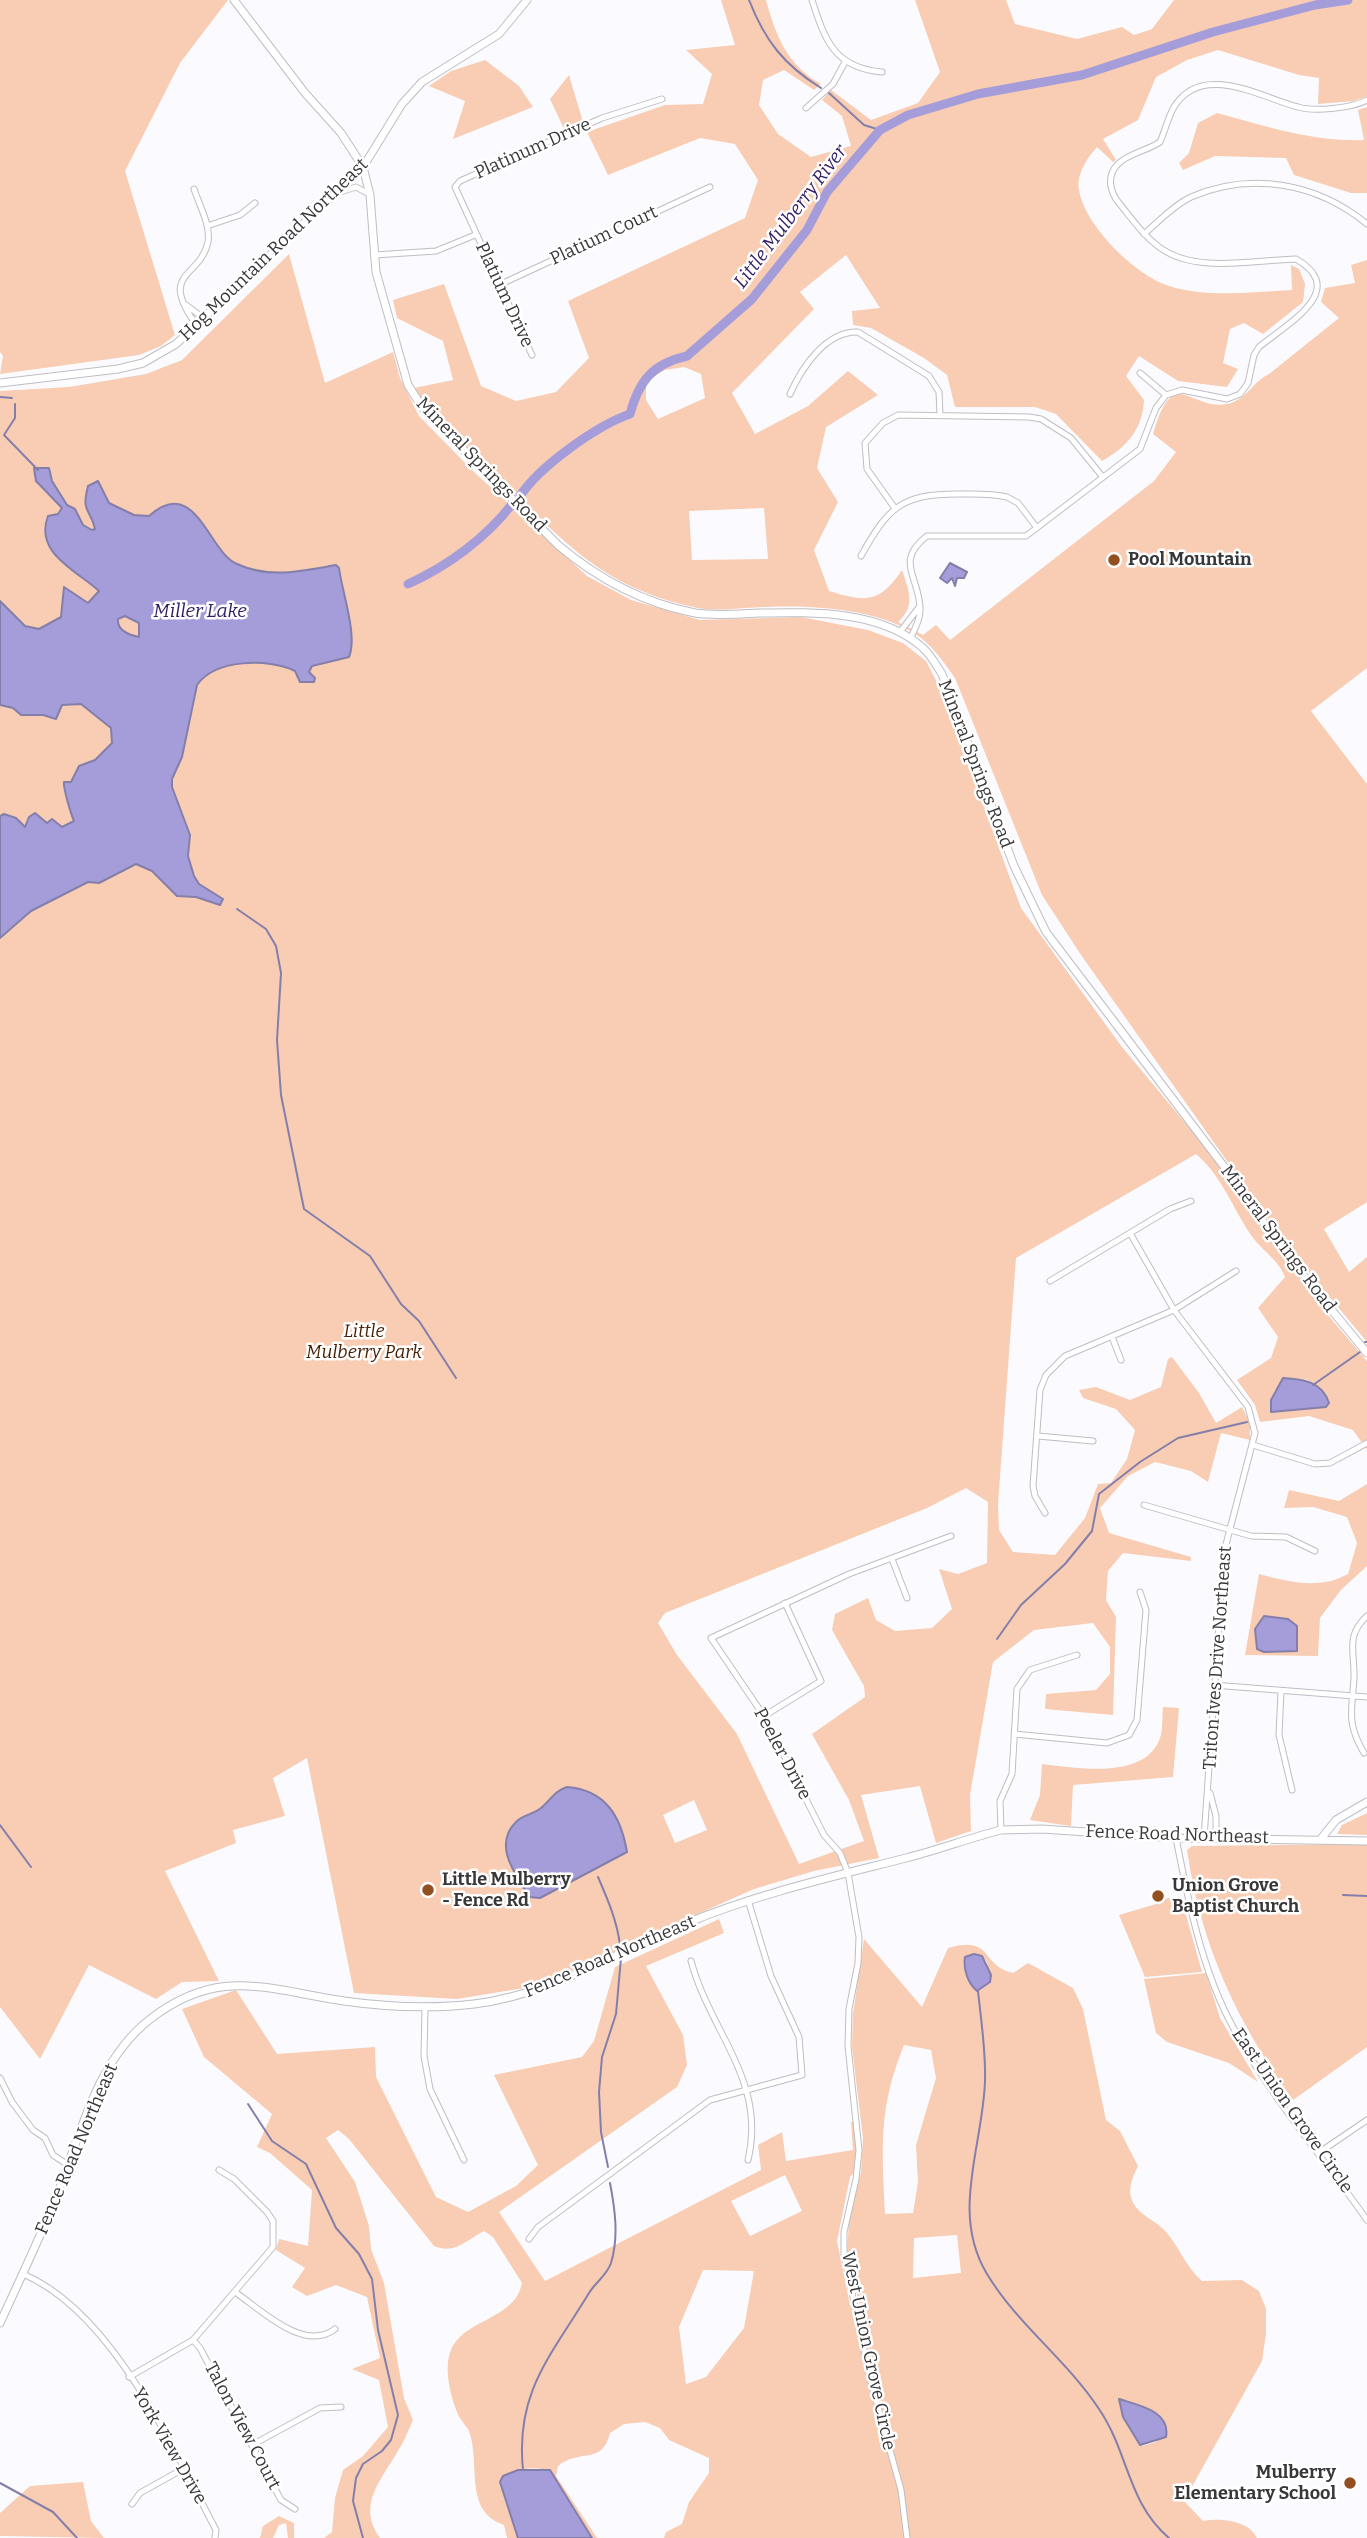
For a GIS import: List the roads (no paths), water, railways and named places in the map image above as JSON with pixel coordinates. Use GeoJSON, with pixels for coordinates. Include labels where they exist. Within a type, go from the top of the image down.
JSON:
{"type":"FeatureCollection","features":[{"type":"Feature","properties":{"kind":"street","name":"Mineral Springs Road"},"geometry":{"type":"LineString","coordinates":[[234,0],[305,93],[341,133],[363,167],[370,195],[374,255],[396,345],[415,399],[582,565],[636,595],[694,612],[822,614],[859,619],[900,632],[926,650],[942,674],[1014,866],[1046,932],[1224,1166],[1288,1256],[1367,1353]]}},
{"type":"Feature","properties":{"kind":"street","name":"Hog Mountain Road Northeast"},"geometry":{"type":"LineString","coordinates":[[0,383],[118,369],[143,363],[176,344],[363,167],[380,144],[402,104],[422,82],[499,34],[527,0]]}},
{"type":"Feature","properties":{"kind":"street"},"geometry":{"type":"LineString","coordinates":[[813,0],[829,44],[845,62],[863,70],[882,72]]}},
{"type":"Feature","properties":{"kind":"street"},"geometry":{"type":"LineString","coordinates":[[807,108],[833,84],[845,62]]}},
{"type":"Feature","properties":{"kind":"street"},"geometry":{"type":"LineString","coordinates":[[911,638],[919,618],[920,606],[909,566],[915,545],[927,536],[1026,536],[1139,449],[1156,408],[1166,395],[1182,390],[1227,400],[1240,394],[1248,383],[1254,355],[1259,347],[1310,305],[1319,286],[1309,266],[1296,259],[1195,262],[1178,258],[1144,234],[1112,194],[1112,172],[1126,158],[1149,150],[1160,142],[1175,105],[1188,94],[1216,83],[1301,108],[1367,100]]}},
{"type":"Feature","properties":{"kind":"street","name":"Platinum Drive"},"geometry":{"type":"LineString","coordinates":[[475,234],[456,192],[455,187],[460,181],[602,118],[662,99]]}},
{"type":"Feature","properties":{"kind":"street"},"geometry":{"type":"LineString","coordinates":[[1144,234],[1188,198],[1220,187],[1265,184],[1296,186],[1334,200],[1367,224]]}},
{"type":"Feature","properties":{"kind":"street"},"geometry":{"type":"LineString","coordinates":[[337,193],[356,187],[370,195]]}},
{"type":"Feature","properties":{"kind":"street","name":"Platium Court"},"geometry":{"type":"LineString","coordinates":[[499,285],[710,187]]}},
{"type":"Feature","properties":{"kind":"street"},"geometry":{"type":"LineString","coordinates":[[194,189],[209,238],[205,253],[187,271],[181,283],[181,294],[187,311],[198,326]]}},
{"type":"Feature","properties":{"kind":"street"},"geometry":{"type":"LineString","coordinates":[[206,226],[240,215],[256,203]]}},
{"type":"Feature","properties":{"kind":"street"},"geometry":{"type":"LineString","coordinates":[[374,255],[436,251],[475,234]]}},
{"type":"Feature","properties":{"kind":"street","name":"Platium Drive"},"geometry":{"type":"LineString","coordinates":[[475,234],[532,355]]}},
{"type":"Feature","properties":{"kind":"street"},"geometry":{"type":"LineString","coordinates":[[186,305],[205,319]]}},
{"type":"Feature","properties":{"kind":"street"},"geometry":{"type":"LineString","coordinates":[[790,394],[797,378],[832,336],[858,332],[929,376],[939,392],[940,415]]}},
{"type":"Feature","properties":{"kind":"street"},"geometry":{"type":"LineString","coordinates":[[1140,373],[1166,395]]}},
{"type":"Feature","properties":{"kind":"street"},"geometry":{"type":"LineString","coordinates":[[894,507],[867,469],[865,443],[883,423],[898,415],[1041,419],[1071,438],[1102,476]]}},
{"type":"Feature","properties":{"kind":"street"},"geometry":{"type":"LineString","coordinates":[[862,556],[884,518],[894,507],[931,494],[996,494],[1018,503],[1037,528]]}},
{"type":"Feature","properties":{"kind":"street"},"geometry":{"type":"LineString","coordinates":[[900,632],[920,606]]}},
{"type":"Feature","properties":{"kind":"street"},"geometry":{"type":"LineString","coordinates":[[1050,1281],[1170,1209],[1191,1200]]}},
{"type":"Feature","properties":{"kind":"street","name":"Triton Ives Drive Northeast"},"geometry":{"type":"LineString","coordinates":[[1130,1233],[1174,1310],[1248,1407],[1254,1422],[1253,1444],[1224,1552],[1204,1838]]}},
{"type":"Feature","properties":{"kind":"street"},"geometry":{"type":"LineString","coordinates":[[1045,1513],[1035,1496],[1033,1486],[1041,1390],[1053,1365],[1065,1356],[1174,1310],[1236,1271]]}},
{"type":"Feature","properties":{"kind":"street"},"geometry":{"type":"LineString","coordinates":[[1112,1337],[1121,1360]]}},
{"type":"Feature","properties":{"kind":"street"},"geometry":{"type":"LineString","coordinates":[[1038,1436],[1093,1441]]}},
{"type":"Feature","properties":{"kind":"street"},"geometry":{"type":"LineString","coordinates":[[1253,1444],[1315,1464],[1330,1463],[1367,1443]]}},
{"type":"Feature","properties":{"kind":"street"},"geometry":{"type":"LineString","coordinates":[[1144,1506],[1251,1536],[1286,1537],[1315,1551]]}},
{"type":"Feature","properties":{"kind":"street"},"geometry":{"type":"LineString","coordinates":[[764,1716],[821,1681],[785,1603],[951,1536]]}},
{"type":"Feature","properties":{"kind":"street"},"geometry":{"type":"LineString","coordinates":[[892,1559],[907,1598]]}},
{"type":"Feature","properties":{"kind":"street"},"geometry":{"type":"LineString","coordinates":[[1014,1734],[1107,1743],[1129,1735],[1137,1720],[1146,1611],[1140,1592]]}},
{"type":"Feature","properties":{"kind":"street","name":"Peeler Drive"},"geometry":{"type":"LineString","coordinates":[[785,1603],[711,1638],[764,1716],[824,1835],[840,1853],[848,1873]]}},
{"type":"Feature","properties":{"kind":"street"},"geometry":{"type":"LineString","coordinates":[[1364,1753],[1353,1734],[1350,1720],[1354,1676],[1352,1635],[1367,1616]]}},
{"type":"Feature","properties":{"kind":"street"},"geometry":{"type":"LineString","coordinates":[[1001,1830],[1000,1801],[1012,1774],[1017,1689],[1030,1670],[1077,1655]]}},
{"type":"Feature","properties":{"kind":"street"},"geometry":{"type":"LineString","coordinates":[[1213,1685],[1351,1698],[1367,1697]]}},
{"type":"Feature","properties":{"kind":"street"},"geometry":{"type":"LineString","coordinates":[[1281,1691],[1279,1735],[1292,1790]]}},
{"type":"Feature","properties":{"kind":"street","name":"Triton Ives Drive Northeast"},"geometry":{"type":"LineString","coordinates":[[1209,1790],[1216,1816],[1216,1838]]}},
{"type":"Feature","properties":{"kind":"street"},"geometry":{"type":"LineString","coordinates":[[1320,1840],[1336,1821],[1367,1802]]}},
{"type":"Feature","properties":{"kind":"street","name":"Fence Road Northeast"},"geometry":{"type":"LineString","coordinates":[[0,2323],[3,2309],[23,2274],[100,2085],[120,2050],[150,2019],[191,1996],[232,1986],[270,1986],[347,2001],[425,2007],[492,2002],[536,1992],[687,1923],[748,1900],[1001,1830],[1042,1829],[1176,1838],[1367,1841]]}},
{"type":"Feature","properties":{"kind":"street","name":"East Union Grove Circle"},"geometry":{"type":"LineString","coordinates":[[1176,1838],[1201,1941],[1232,2026],[1367,2220]]}},
{"type":"Feature","properties":{"kind":"street","name":"West Union Grove Circle"},"geometry":{"type":"LineString","coordinates":[[848,1873],[859,1937],[858,1963],[849,2009],[848,2046],[859,2150],[844,2232],[844,2255],[870,2378],[901,2490],[906,2538]]}},
{"type":"Feature","properties":{"kind":"street"},"geometry":{"type":"LineString","coordinates":[[529,2239],[538,2227],[710,2100],[797,2078],[803,2071],[794,2023],[771,1976],[748,1900]]}},
{"type":"Feature","properties":{"kind":"street"},"geometry":{"type":"LineString","coordinates":[[691,1961],[699,1985],[739,2066],[746,2090],[754,2128],[748,2160]]}},
{"type":"Feature","properties":{"kind":"street"},"geometry":{"type":"LineString","coordinates":[[425,2007],[424,2056],[430,2089],[464,2160]]}},
{"type":"Feature","properties":{"kind":"street"},"geometry":{"type":"LineString","coordinates":[[0,2078],[12,2102],[33,2130],[46,2138],[53,2155],[68,2165]]}},
{"type":"Feature","properties":{"kind":"street"},"geometry":{"type":"LineString","coordinates":[[1320,2152],[1367,2120]]}},
{"type":"Feature","properties":{"kind":"street"},"geometry":{"type":"LineString","coordinates":[[129,2377],[193,2340],[273,2247],[273,2221],[267,2212],[234,2179],[219,2171]]}},
{"type":"Feature","properties":{"kind":"street","name":"York View Drive"},"geometry":{"type":"LineString","coordinates":[[23,2274],[39,2281],[96,2329],[149,2405],[216,2530],[215,2538]]}},
{"type":"Feature","properties":{"kind":"street"},"geometry":{"type":"LineString","coordinates":[[234,2292],[292,2330],[306,2336],[326,2335],[335,2329]]}},
{"type":"Feature","properties":{"kind":"street","name":"Talon View Court"},"geometry":{"type":"LineString","coordinates":[[193,2340],[200,2348],[281,2500],[295,2509]]}},
{"type":"Feature","properties":{"kind":"street"},"geometry":{"type":"LineString","coordinates":[[252,2445],[320,2408],[341,2407]]}},
{"type":"Feature","properties":{"kind":"street"},"geometry":{"type":"LineString","coordinates":[[132,2504],[140,2493],[183,2469]]}},
{"type":"Feature","properties":{"kind":"water","name":"Miller Lake"},"geometry":{"type":"Polygon","coordinates":[[[34,468],[49,468],[52,481],[67,505],[75,509],[83,525],[92,530],[95,529],[86,506],[86,495],[88,486],[98,481],[109,503],[134,515],[149,516],[165,506],[179,504],[190,510],[227,557],[249,569],[274,572],[336,565],[339,568],[351,626],[349,657],[312,666],[309,672],[315,678],[314,682],[300,682],[295,671],[284,667],[243,663],[216,670],[205,676],[197,685],[182,757],[172,779],[172,787],[190,835],[188,856],[194,876],[199,884],[223,899],[220,905],[196,897],[177,896],[152,871],[136,864],[99,883],[88,882],[31,911],[0,938],[0,816],[4,814],[16,818],[25,827],[29,817],[35,813],[47,823],[52,819],[62,827],[74,821],[64,782],[71,782],[79,766],[95,760],[112,743],[111,728],[81,704],[62,705],[56,719],[43,715],[21,715],[13,708],[0,705],[0,601],[25,626],[39,629],[61,617],[64,587],[88,603],[99,591],[69,568],[52,550],[45,529],[48,516],[58,514],[62,508],[36,481],[34,468]],[[125,616],[118,619],[122,629],[139,637],[139,623],[125,616]]]}},
{"type":"Feature","properties":{"kind":"water"},"geometry":{"type":"Polygon","coordinates":[[[950,563],[967,572],[964,578],[957,578],[955,586],[952,578],[947,583],[940,578],[950,563]]]}},
{"type":"Feature","properties":{"kind":"water"},"geometry":{"type":"Polygon","coordinates":[[[1283,1378],[1316,1386],[1322,1390],[1329,1403],[1326,1407],[1271,1412],[1271,1400],[1283,1378]]]}},
{"type":"Feature","properties":{"kind":"water"},"geometry":{"type":"Polygon","coordinates":[[[1264,1616],[1288,1619],[1297,1626],[1297,1651],[1264,1652],[1257,1649],[1255,1629],[1264,1616]]]}},
{"type":"Feature","properties":{"kind":"water"},"geometry":{"type":"Polygon","coordinates":[[[567,1787],[592,1794],[609,1807],[621,1828],[627,1852],[540,1898],[529,1897],[513,1870],[506,1850],[506,1840],[519,1819],[538,1810],[556,1793],[567,1787]]]}},
{"type":"Feature","properties":{"kind":"water"},"geometry":{"type":"Polygon","coordinates":[[[974,1954],[982,1956],[991,1975],[990,1982],[977,1991],[969,1980],[965,1967],[965,1957],[974,1954]]]}},
{"type":"Feature","properties":{"kind":"water"},"geometry":{"type":"Polygon","coordinates":[[[1119,2399],[1152,2410],[1163,2421],[1166,2437],[1140,2445],[1123,2417],[1119,2399]]]}},
{"type":"Feature","properties":{"kind":"water"},"geometry":{"type":"Polygon","coordinates":[[[518,2470],[550,2470],[592,2538],[518,2538],[500,2482],[503,2476],[518,2470]]]}},
{"type":"Feature","properties":{"kind":"waterway"},"geometry":{"type":"LineString","coordinates":[[749,0],[777,51],[796,70],[821,88]]}},
{"type":"Feature","properties":{"kind":"waterway","name":"Little Mulberry River"},"geometry":{"type":"LineString","coordinates":[[520,496],[541,472],[570,448],[601,428],[630,414],[643,383],[656,369],[687,356],[752,299],[807,230],[827,192],[880,130],[908,115],[978,94],[1082,75],[1213,32],[1315,5],[1348,0]]}},
{"type":"Feature","properties":{"kind":"waterway"},"geometry":{"type":"LineString","coordinates":[[829,93],[864,125],[880,130]]}},
{"type":"Feature","properties":{"kind":"waterway"},"geometry":{"type":"LineString","coordinates":[[0,397],[12,398]]}},
{"type":"Feature","properties":{"kind":"waterway"},"geometry":{"type":"LineString","coordinates":[[15,404],[15,418],[4,435],[38,470]]}},
{"type":"Feature","properties":{"kind":"waterway","name":"Little Mulberry River"},"geometry":{"type":"LineString","coordinates":[[408,584],[465,550],[491,528],[513,503]]}},
{"type":"Feature","properties":{"kind":"waterway"},"geometry":{"type":"LineString","coordinates":[[237,909],[266,929],[276,946],[281,973],[277,1040],[281,1095],[304,1209],[370,1256],[401,1304],[419,1321],[456,1378]]}},
{"type":"Feature","properties":{"kind":"waterway"},"geometry":{"type":"LineString","coordinates":[[1313,1385],[1360,1352]]}},
{"type":"Feature","properties":{"kind":"waterway"},"geometry":{"type":"LineString","coordinates":[[997,1639],[1021,1605],[1065,1564],[1092,1531],[1099,1494],[1140,1462],[1178,1438],[1247,1422]]}},
{"type":"Feature","properties":{"kind":"waterway"},"geometry":{"type":"LineString","coordinates":[[0,1825],[31,1867]]}},
{"type":"Feature","properties":{"kind":"waterway"},"geometry":{"type":"LineString","coordinates":[[598,1877],[609,1902],[620,1945]]}},
{"type":"Feature","properties":{"kind":"waterway"},"geometry":{"type":"LineString","coordinates":[[1343,1895],[1367,1896]]}},
{"type":"Feature","properties":{"kind":"waterway"},"geometry":{"type":"LineString","coordinates":[[608,2167],[601,2132],[599,2092],[602,2057],[616,2014],[621,1958]]}},
{"type":"Feature","properties":{"kind":"waterway"},"geometry":{"type":"LineString","coordinates":[[978,1991],[985,2081],[971,2179],[971,2227],[976,2251],[999,2292],[1072,2374],[1099,2409],[1117,2443],[1136,2493],[1155,2524],[1169,2538]]}},
{"type":"Feature","properties":{"kind":"waterway"},"geometry":{"type":"LineString","coordinates":[[248,2104],[272,2141],[306,2164],[336,2228],[359,2254],[372,2279],[378,2330],[398,2415],[391,2440],[382,2451],[363,2464],[356,2478],[353,2501],[363,2538]]}},
{"type":"Feature","properties":{"kind":"waterway"},"geometry":{"type":"LineString","coordinates":[[523,2470],[522,2443],[530,2396],[549,2356],[611,2263],[616,2233],[610,2183]]}},
{"type":"Feature","properties":{"kind":"waterway"},"geometry":{"type":"LineString","coordinates":[[0,2483],[53,2512],[77,2538]]}},
{"type":"Feature","properties":{"kind":"place","name":"Pool Mountain"},"geometry":{"type":"Point","coordinates":[1114,560]}},
{"type":"Feature","properties":{"kind":"place","name":"Little Mulberry - Fence Rd"},"geometry":{"type":"Point","coordinates":[428,1890]}},
{"type":"Feature","properties":{"kind":"place","name":"Union Grove Baptist Church"},"geometry":{"type":"Point","coordinates":[1158,1896]}},
{"type":"Feature","properties":{"kind":"place","name":"Mulberry Elementary School"},"geometry":{"type":"Point","coordinates":[1350,2483]}},
{"type":"Feature","properties":{"kind":"park label","name":"Little Mulberry Park"},"geometry":{"type":"Point","coordinates":[364,1342]}}]}
